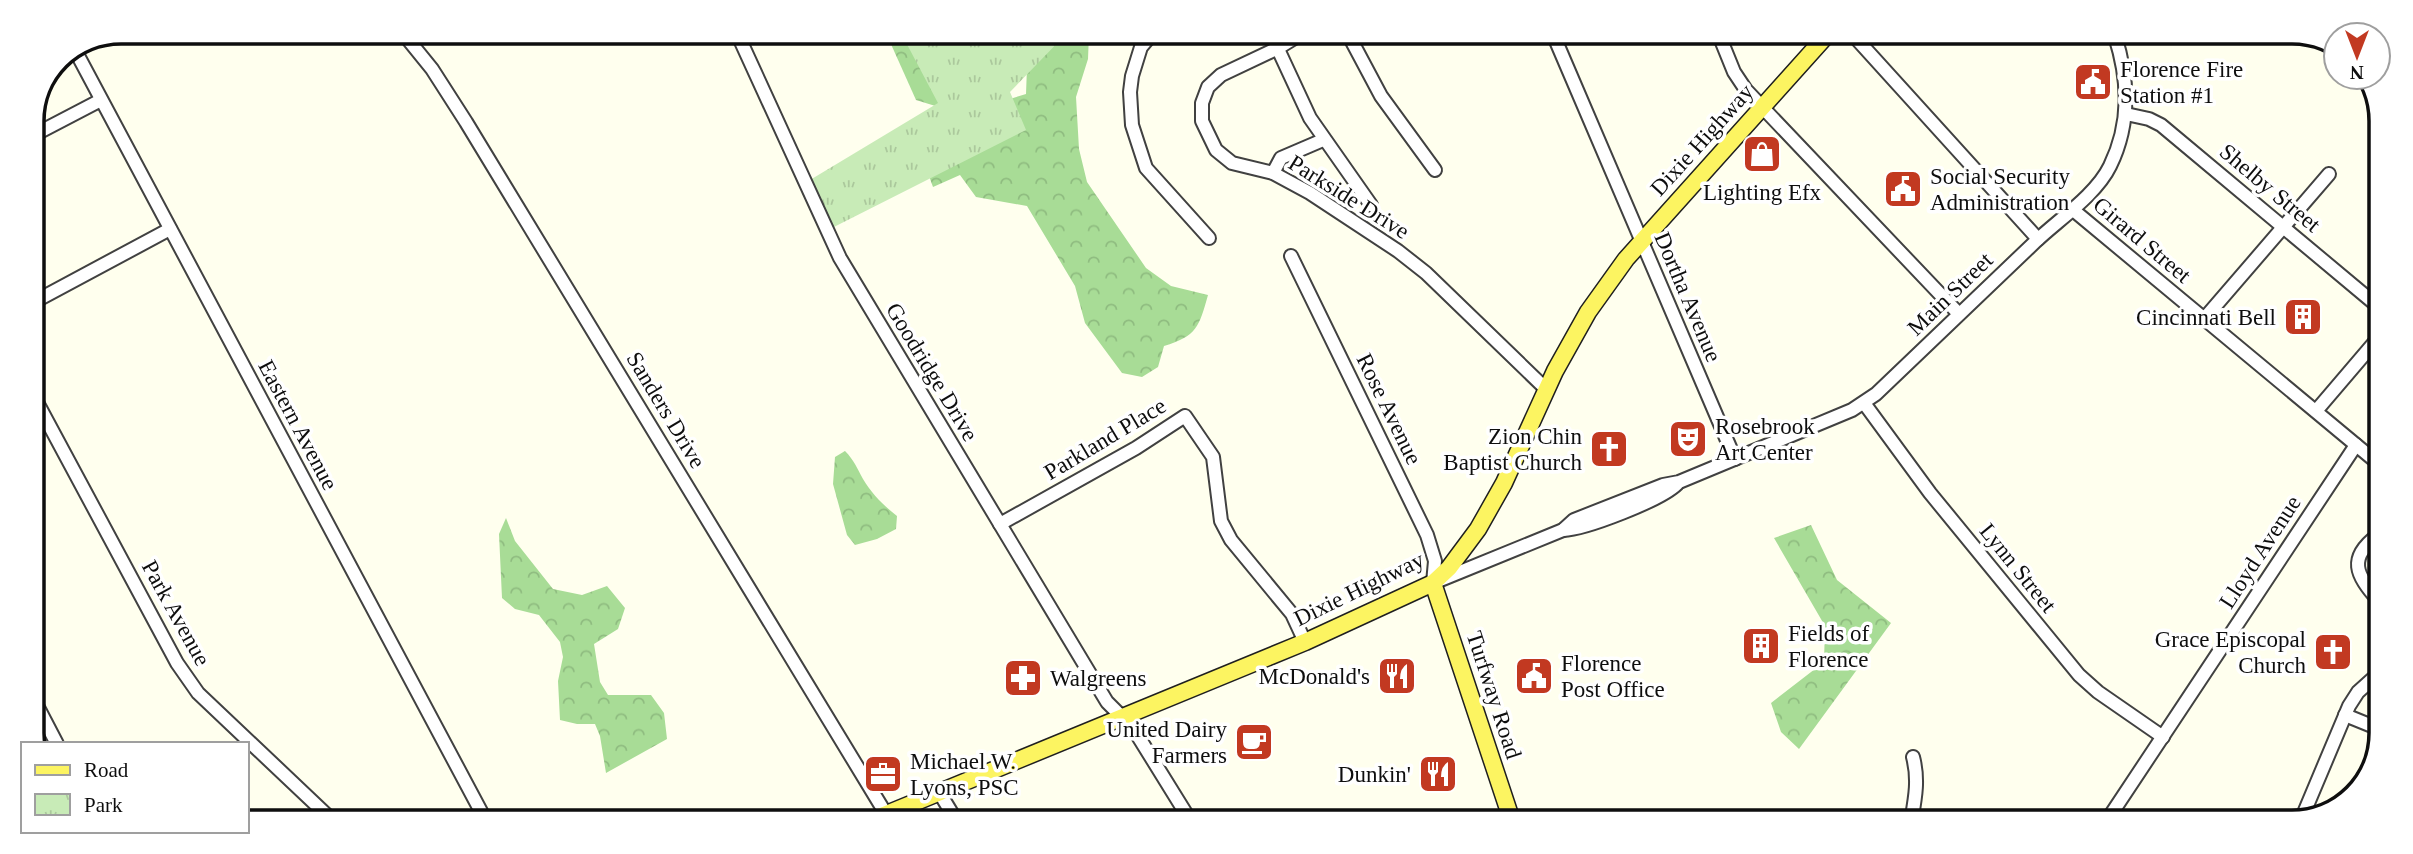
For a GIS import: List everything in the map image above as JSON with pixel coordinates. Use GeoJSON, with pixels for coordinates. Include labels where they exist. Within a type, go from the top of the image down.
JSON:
{"type":"FeatureCollection","features":[{"type":"Feature","properties":{"kind":"main road","name":"Dixie Highway"},"geometry":{"type":"LineString","coordinates":[[896,810],[1305,642],[1433,583],[1449,568],[1478,529],[1504,483],[1547,390],[1588,312],[1626,259],[1819,44]]}},
{"type":"Feature","properties":{"kind":"main road","name":"Turfway Road"},"geometry":{"type":"LineString","coordinates":[[1433,583],[1507,810]]}},
{"type":"Feature","properties":{"kind":"street","name":"Sanders Drive"},"geometry":{"type":"LineString","coordinates":[[412,44],[432,69],[466,122],[875,810]]}},
{"type":"Feature","properties":{"kind":"street","name":"Goodridge Drive"},"geometry":{"type":"LineString","coordinates":[[742,44],[840,258],[1107,702],[1133,728],[1184,810]]}},
{"type":"Feature","properties":{"kind":"street"},"geometry":{"type":"LineString","coordinates":[[1145,44],[1139,52],[1130,92],[1132,125],[1146,168],[1209,237]]}},
{"type":"Feature","properties":{"kind":"street"},"geometry":{"type":"LineString","coordinates":[[1276,44],[1323,140],[1371,205]]}},
{"type":"Feature","properties":{"kind":"street","name":"Parkside Drive"},"geometry":{"type":"LineString","coordinates":[[1285,44],[1213,82],[1204,95],[1202,113],[1210,141],[1223,158],[1240,166],[1273,173],[1310,193],[1398,251],[1426,273],[1547,390]]}},
{"type":"Feature","properties":{"kind":"street"},"geometry":{"type":"LineString","coordinates":[[1353,44],[1381,96],[1435,170]]}},
{"type":"Feature","properties":{"kind":"street","name":"Dortha Avenue"},"geometry":{"type":"LineString","coordinates":[[1557,44],[1735,459]]}},
{"type":"Feature","properties":{"kind":"street"},"geometry":{"type":"LineString","coordinates":[[1723,44],[1734,72],[1761,108],[1959,314]]}},
{"type":"Feature","properties":{"kind":"street"},"geometry":{"type":"LineString","coordinates":[[1861,44],[2038,239]]}},
{"type":"Feature","properties":{"kind":"street","name":"Main Street"},"geometry":{"type":"LineString","coordinates":[[1433,583],[1563,530],[1577,529],[1618,514],[1669,492],[1679,482],[1852,410],[1877,394],[2038,239],[2073,209],[2107,171],[2119,144],[2126,114],[2123,63],[2117,44]]}},
{"type":"Feature","properties":{"kind":"street","name":"Eastern Avenue"},"geometry":{"type":"LineString","coordinates":[[78,57],[480,810]]}},
{"type":"Feature","properties":{"kind":"street"},"geometry":{"type":"LineString","coordinates":[[44,130],[101,100]]}},
{"type":"Feature","properties":{"kind":"street","name":"Shelby Street"},"geometry":{"type":"LineString","coordinates":[[2126,114],[2149,119],[2161,125],[2369,299]]}},
{"type":"Feature","properties":{"kind":"street"},"geometry":{"type":"LineString","coordinates":[[1273,173],[1287,154],[1323,140]]}},
{"type":"Feature","properties":{"kind":"street"},"geometry":{"type":"LineString","coordinates":[[2204,319],[2329,174]]}},
{"type":"Feature","properties":{"kind":"street","name":"Girard Street"},"geometry":{"type":"LineString","coordinates":[[2073,209],[2369,456]]}},
{"type":"Feature","properties":{"kind":"street"},"geometry":{"type":"LineString","coordinates":[[44,297],[170,229]]}},
{"type":"Feature","properties":{"kind":"street","name":"Rose Avenue"},"geometry":{"type":"LineString","coordinates":[[1291,256],[1427,536],[1435,561],[1433,583]]}},
{"type":"Feature","properties":{"kind":"street"},"geometry":{"type":"LineString","coordinates":[[2316,411],[2369,349]]}},
{"type":"Feature","properties":{"kind":"street","name":"Lynn Street"},"geometry":{"type":"LineString","coordinates":[[1864,402],[1930,493],[2079,675],[2098,692],[2163,737]]}},
{"type":"Feature","properties":{"kind":"street","name":"Park Avenue"},"geometry":{"type":"LineString","coordinates":[[44,415],[184,673],[198,693],[321,810]]}},
{"type":"Feature","properties":{"kind":"street","name":"Parkland Place"},"geometry":{"type":"LineString","coordinates":[[1000,524],[1136,448],[1185,416],[1213,457],[1221,522],[1231,540],[1292,614],[1305,642]]}},
{"type":"Feature","properties":{"kind":"street","name":"Lloyd Avenue"},"geometry":{"type":"LineString","coordinates":[[2114,810],[2356,445]]}},
{"type":"Feature","properties":{"kind":"street"},"geometry":{"type":"LineString","coordinates":[[2369,543],[2363,549],[2358,565],[2362,581],[2369,589]]}},
{"type":"Feature","properties":{"kind":"street"},"geometry":{"type":"LineString","coordinates":[[2305,809],[2345,715],[2358,692],[2369,682]]}},
{"type":"Feature","properties":{"kind":"street"},"geometry":{"type":"LineString","coordinates":[[2345,715],[2369,725]]}},
{"type":"Feature","properties":{"kind":"street"},"geometry":{"type":"LineString","coordinates":[[44,719],[56,742]]}},
{"type":"Feature","properties":{"kind":"street"},"geometry":{"type":"LineString","coordinates":[[1913,757],[1917,772],[1913,810]]}},
{"type":"Feature","properties":{"kind":"street"},"geometry":{"type":"LineString","coordinates":[[939,792],[950,810]]}},
{"type":"Feature","properties":{"kind":"green space"},"geometry":{"type":"Polygon","coordinates":[[[891,44],[966,44],[945,109],[916,100],[891,44]]]}},
{"type":"Feature","properties":{"kind":"green space"},"geometry":{"type":"Polygon","coordinates":[[[907,44],[1056,44],[1010,92],[1026,130],[826,231],[805,183],[938,103],[907,44]]]}},
{"type":"Feature","properties":{"kind":"green space"},"geometry":{"type":"Polygon","coordinates":[[[1048,44],[1089,44],[1088,59],[1076,97],[1079,149],[1087,182],[1146,268],[1171,286],[1208,295],[1195,329],[1184,338],[1164,346],[1158,367],[1142,377],[1122,373],[1085,323],[1075,286],[1027,206],[976,197],[960,175],[933,187],[928,173],[1000,102],[1026,94],[1027,67],[1048,44]]]}},
{"type":"Feature","properties":{"kind":"green space"},"geometry":{"type":"Polygon","coordinates":[[[845,451],[870,490],[897,516],[896,529],[877,539],[855,545],[847,535],[833,484],[835,457],[845,451]]]}},
{"type":"Feature","properties":{"kind":"green space"},"geometry":{"type":"Polygon","coordinates":[[[506,518],[515,541],[553,589],[582,595],[607,586],[625,608],[618,629],[594,644],[600,682],[608,695],[651,695],[664,713],[667,739],[606,773],[600,736],[595,724],[560,720],[558,681],[563,657],[560,642],[539,615],[515,609],[502,598],[499,534],[506,518]]]}},
{"type":"Feature","properties":{"kind":"green space"},"geometry":{"type":"Polygon","coordinates":[[[1811,525],[1837,580],[1891,623],[1799,749],[1781,732],[1771,703],[1824,662],[1825,626],[1774,538],[1811,525]]]}},
{"type":"Feature","properties":{"kind":"place","name":"Florence Fire Station #1"},"geometry":{"type":"Point","coordinates":[2093,82]}},
{"type":"Feature","properties":{"kind":"place","name":"Lighting Efx"},"geometry":{"type":"Point","coordinates":[1762,154]}},
{"type":"Feature","properties":{"kind":"place","name":"Social Security Administration"},"geometry":{"type":"Point","coordinates":[1903,189]}},
{"type":"Feature","properties":{"kind":"place","name":"Cincinnati Bell"},"geometry":{"type":"Point","coordinates":[2303,317]}},
{"type":"Feature","properties":{"kind":"place","name":"Rosebrook Art Center"},"geometry":{"type":"Point","coordinates":[1688,439]}},
{"type":"Feature","properties":{"kind":"place","name":"Zion Chin Baptist Church"},"geometry":{"type":"Point","coordinates":[1609,449]}},
{"type":"Feature","properties":{"kind":"place","name":"Fields of Florence"},"geometry":{"type":"Point","coordinates":[1761,646]}},
{"type":"Feature","properties":{"kind":"place","name":"Grace Episcopal Church"},"geometry":{"type":"Point","coordinates":[2333,652]}},
{"type":"Feature","properties":{"kind":"place","name":"McDonald's"},"geometry":{"type":"Point","coordinates":[1397,676]}},
{"type":"Feature","properties":{"kind":"place","name":"Florence Post Office"},"geometry":{"type":"Point","coordinates":[1534,676]}},
{"type":"Feature","properties":{"kind":"place","name":"Walgreens"},"geometry":{"type":"Point","coordinates":[1023,678]}},
{"type":"Feature","properties":{"kind":"place","name":"United Dairy Farmers"},"geometry":{"type":"Point","coordinates":[1254,742]}},
{"type":"Feature","properties":{"kind":"place","name":"Michael W. Lyons, PSC"},"geometry":{"type":"Point","coordinates":[883,774]}},
{"type":"Feature","properties":{"kind":"place","name":"Dunkin'"},"geometry":{"type":"Point","coordinates":[1438,774]}}]}
